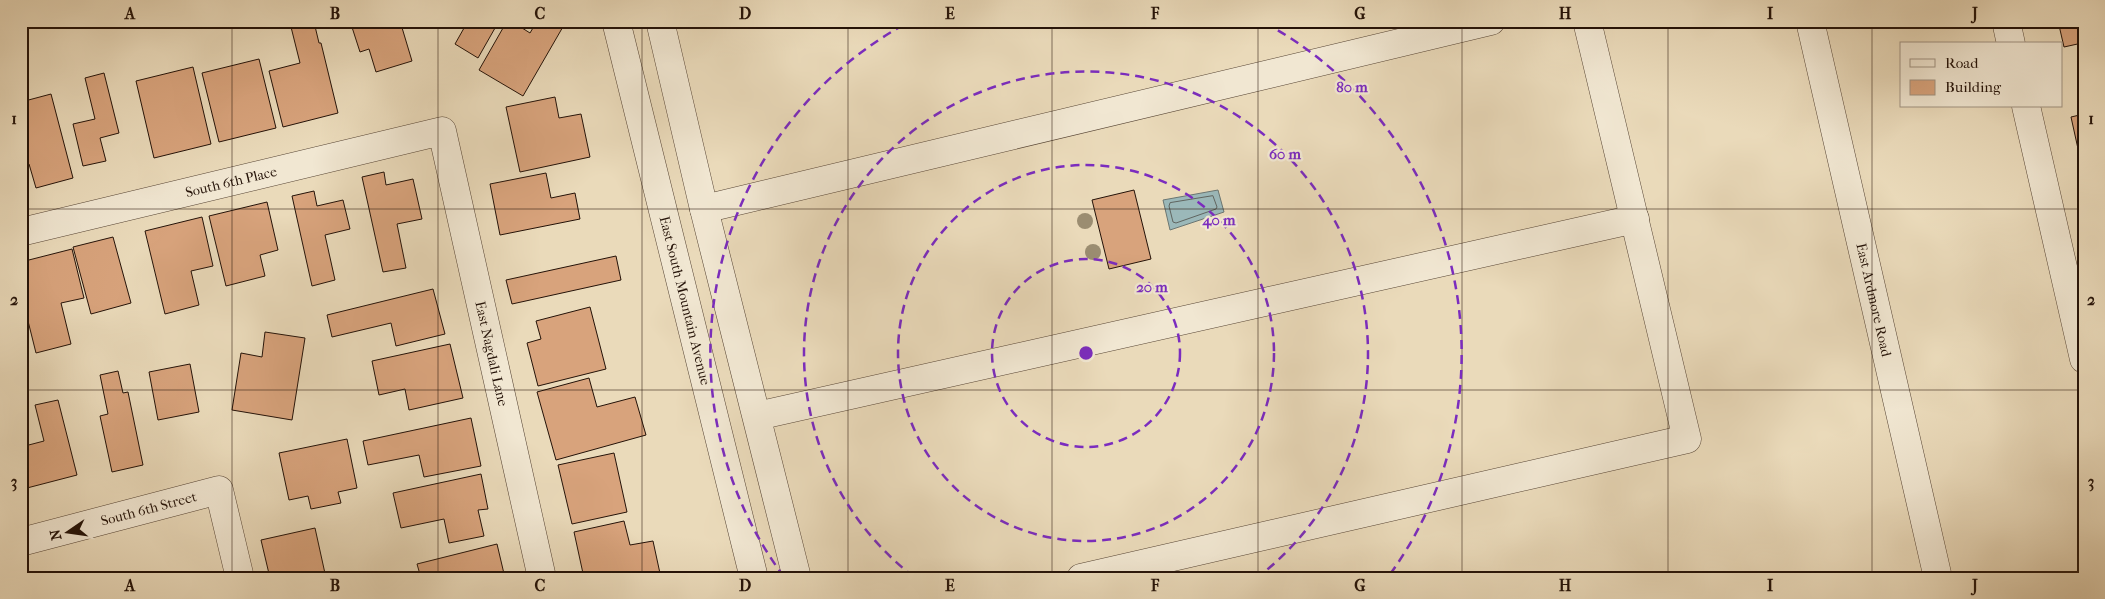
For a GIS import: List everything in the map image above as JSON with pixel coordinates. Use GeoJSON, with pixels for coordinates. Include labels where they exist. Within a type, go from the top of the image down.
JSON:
{"type":"FeatureCollection","features":[{"type":"Feature","properties":{"kind":"street","name":"East South Mountain Avenue"},"geometry":{"type":"LineString","coordinates":[[616,21],[754,578]]}},
{"type":"Feature","properties":{"kind":"street"},"geometry":{"type":"LineString","coordinates":[[660,21],[704,209],[797,578]]}},
{"type":"Feature","properties":{"kind":"street"},"geometry":{"type":"LineString","coordinates":[[704,209],[1491,21]]}},
{"type":"Feature","properties":{"kind":"street"},"geometry":{"type":"LineString","coordinates":[[1081,578],[1686,439],[1635,219],[1586,21]]}},
{"type":"Feature","properties":{"kind":"street","name":"East Ardmore Road"},"geometry":{"type":"LineString","coordinates":[[1810,21],[1938,578]]}},
{"type":"Feature","properties":{"kind":"street"},"geometry":{"type":"LineString","coordinates":[[2006,21],[2011,42]]}},
{"type":"Feature","properties":{"kind":"street"},"geometry":{"type":"LineString","coordinates":[[2026,108],[2084,359]]}},
{"type":"Feature","properties":{"kind":"street","name":"South 6th Place"},"geometry":{"type":"LineString","coordinates":[[21,232],[442,131]]}},
{"type":"Feature","properties":{"kind":"street","name":"East Nagdali Lane"},"geometry":{"type":"LineString","coordinates":[[442,131],[542,578]]}},
{"type":"Feature","properties":{"kind":"street"},"geometry":{"type":"LineString","coordinates":[[757,416],[1635,219]]}},
{"type":"Feature","properties":{"kind":"street","name":"South 6th Street"},"geometry":{"type":"LineString","coordinates":[[21,542],[219,490],[240,578]]}},
{"type":"Feature","properties":{"kind":"water"},"geometry":{"type":"Polygon","coordinates":[[[1218,190],[1224,212],[1170,230],[1163,200],[1218,190]]]}},
{"type":"Feature","properties":{"kind":"building"},"geometry":{"type":"Polygon","coordinates":[[[350,21],[400,21],[412,61],[376,72],[369,49],[360,52],[350,21]]]}},
{"type":"Feature","properties":{"kind":"building"},"geometry":{"type":"Polygon","coordinates":[[[468,21],[499,21],[478,58],[455,44],[468,21]]]}},
{"type":"Feature","properties":{"kind":"building"},"geometry":{"type":"Polygon","coordinates":[[[507,21],[511,21],[530,33],[537,21],[557,21],[564,25],[523,96],[479,70],[507,21]]]}},
{"type":"Feature","properties":{"kind":"building"},"geometry":{"type":"Polygon","coordinates":[[[2058,21],[2084,21],[2084,51],[2082,43],[2064,47],[2058,21]]]}},
{"type":"Feature","properties":{"kind":"building"},"geometry":{"type":"Polygon","coordinates":[[[314,22],[338,113],[283,127],[269,71],[300,63],[291,27],[314,22]]]}},
{"type":"Feature","properties":{"kind":"building"},"geometry":{"type":"Polygon","coordinates":[[[259,59],[276,128],[219,142],[202,73],[259,59]]]}},
{"type":"Feature","properties":{"kind":"building"},"geometry":{"type":"Polygon","coordinates":[[[193,67],[211,144],[154,158],[136,81],[193,67]]]}},
{"type":"Feature","properties":{"kind":"building"},"geometry":{"type":"Polygon","coordinates":[[[104,73],[119,133],[100,138],[106,161],[83,166],[73,124],[95,119],[85,78],[104,73]]]}},
{"type":"Feature","properties":{"kind":"building"},"geometry":{"type":"Polygon","coordinates":[[[51,94],[73,178],[36,188],[29,164],[21,167],[21,102],[51,94]]]}},
{"type":"Feature","properties":{"kind":"building"},"geometry":{"type":"Polygon","coordinates":[[[555,97],[559,118],[581,114],[590,157],[520,172],[506,107],[555,97]]]}},
{"type":"Feature","properties":{"kind":"building"},"geometry":{"type":"Polygon","coordinates":[[[2084,114],[2084,176],[2071,117],[2084,114]]]}},
{"type":"Feature","properties":{"kind":"building"},"geometry":{"type":"Polygon","coordinates":[[[384,172],[386,185],[413,179],[422,219],[397,224],[406,268],[383,272],[362,177],[384,172]]]}},
{"type":"Feature","properties":{"kind":"building"},"geometry":{"type":"Polygon","coordinates":[[[546,173],[551,198],[575,193],[580,219],[500,235],[490,184],[546,173]]]}},
{"type":"Feature","properties":{"kind":"building"},"geometry":{"type":"Polygon","coordinates":[[[1134,190],[1151,259],[1109,269],[1092,200],[1134,190]]]}},
{"type":"Feature","properties":{"kind":"building"},"geometry":{"type":"Polygon","coordinates":[[[314,191],[317,206],[343,200],[350,229],[325,235],[335,280],[312,286],[292,196],[314,191]]]}},
{"type":"Feature","properties":{"kind":"building"},"geometry":{"type":"Polygon","coordinates":[[[267,202],[278,250],[260,255],[265,276],[226,286],[209,216],[267,202]]]}},
{"type":"Feature","properties":{"kind":"building"},"geometry":{"type":"Polygon","coordinates":[[[202,217],[213,266],[191,271],[199,305],[165,314],[145,231],[202,217]]]}},
{"type":"Feature","properties":{"kind":"building"},"geometry":{"type":"Polygon","coordinates":[[[113,237],[131,303],[91,314],[73,247],[113,237]]]}},
{"type":"Feature","properties":{"kind":"building"},"geometry":{"type":"Polygon","coordinates":[[[72,249],[84,298],[61,303],[71,344],[36,353],[21,293],[21,262],[72,249]]]}},
{"type":"Feature","properties":{"kind":"building"},"geometry":{"type":"Polygon","coordinates":[[[616,256],[621,280],[512,304],[506,280],[616,256]]]}},
{"type":"Feature","properties":{"kind":"building"},"geometry":{"type":"Polygon","coordinates":[[[433,289],[445,334],[396,346],[391,323],[332,337],[327,315],[433,289]]]}},
{"type":"Feature","properties":{"kind":"building"},"geometry":{"type":"Polygon","coordinates":[[[590,307],[606,369],[538,386],[527,343],[541,339],[536,321],[590,307]]]}},
{"type":"Feature","properties":{"kind":"building"},"geometry":{"type":"Polygon","coordinates":[[[265,332],[305,338],[292,420],[232,410],[241,353],[262,357],[265,332]]]}},
{"type":"Feature","properties":{"kind":"building"},"geometry":{"type":"Polygon","coordinates":[[[450,344],[463,398],[409,410],[405,389],[379,395],[372,361],[450,344]]]}},
{"type":"Feature","properties":{"kind":"building"},"geometry":{"type":"Polygon","coordinates":[[[190,364],[199,412],[158,420],[149,372],[190,364]]]}},
{"type":"Feature","properties":{"kind":"building"},"geometry":{"type":"Polygon","coordinates":[[[118,371],[123,393],[128,392],[143,465],[112,472],[100,416],[108,414],[100,375],[118,371]]]}},
{"type":"Feature","properties":{"kind":"building"},"geometry":{"type":"Polygon","coordinates":[[[589,378],[597,407],[635,397],[646,435],[556,460],[537,392],[589,378]]]}},
{"type":"Feature","properties":{"kind":"building"},"geometry":{"type":"Polygon","coordinates":[[[58,400],[77,475],[27,488],[21,464],[21,447],[44,441],[35,405],[58,400]]]}},
{"type":"Feature","properties":{"kind":"building"},"geometry":{"type":"Polygon","coordinates":[[[471,418],[481,466],[424,477],[419,455],[368,465],[363,441],[471,418]]]}},
{"type":"Feature","properties":{"kind":"building"},"geometry":{"type":"Polygon","coordinates":[[[347,439],[357,488],[338,492],[341,503],[311,509],[308,496],[289,500],[279,453],[347,439]]]}},
{"type":"Feature","properties":{"kind":"building"},"geometry":{"type":"Polygon","coordinates":[[[614,453],[627,512],[572,524],[558,465],[614,453]]]}},
{"type":"Feature","properties":{"kind":"building"},"geometry":{"type":"Polygon","coordinates":[[[481,474],[488,509],[478,510],[484,536],[449,543],[444,519],[401,528],[393,493],[481,474]]]}},
{"type":"Feature","properties":{"kind":"building"},"geometry":{"type":"Polygon","coordinates":[[[624,521],[630,545],[653,541],[661,578],[584,578],[574,532],[624,521]]]}},
{"type":"Feature","properties":{"kind":"building"},"geometry":{"type":"Polygon","coordinates":[[[315,528],[326,578],[270,578],[261,540],[315,528]]]}},
{"type":"Feature","properties":{"kind":"building"},"geometry":{"type":"Polygon","coordinates":[[[497,544],[505,578],[421,578],[417,564],[497,544]]]}}]}
